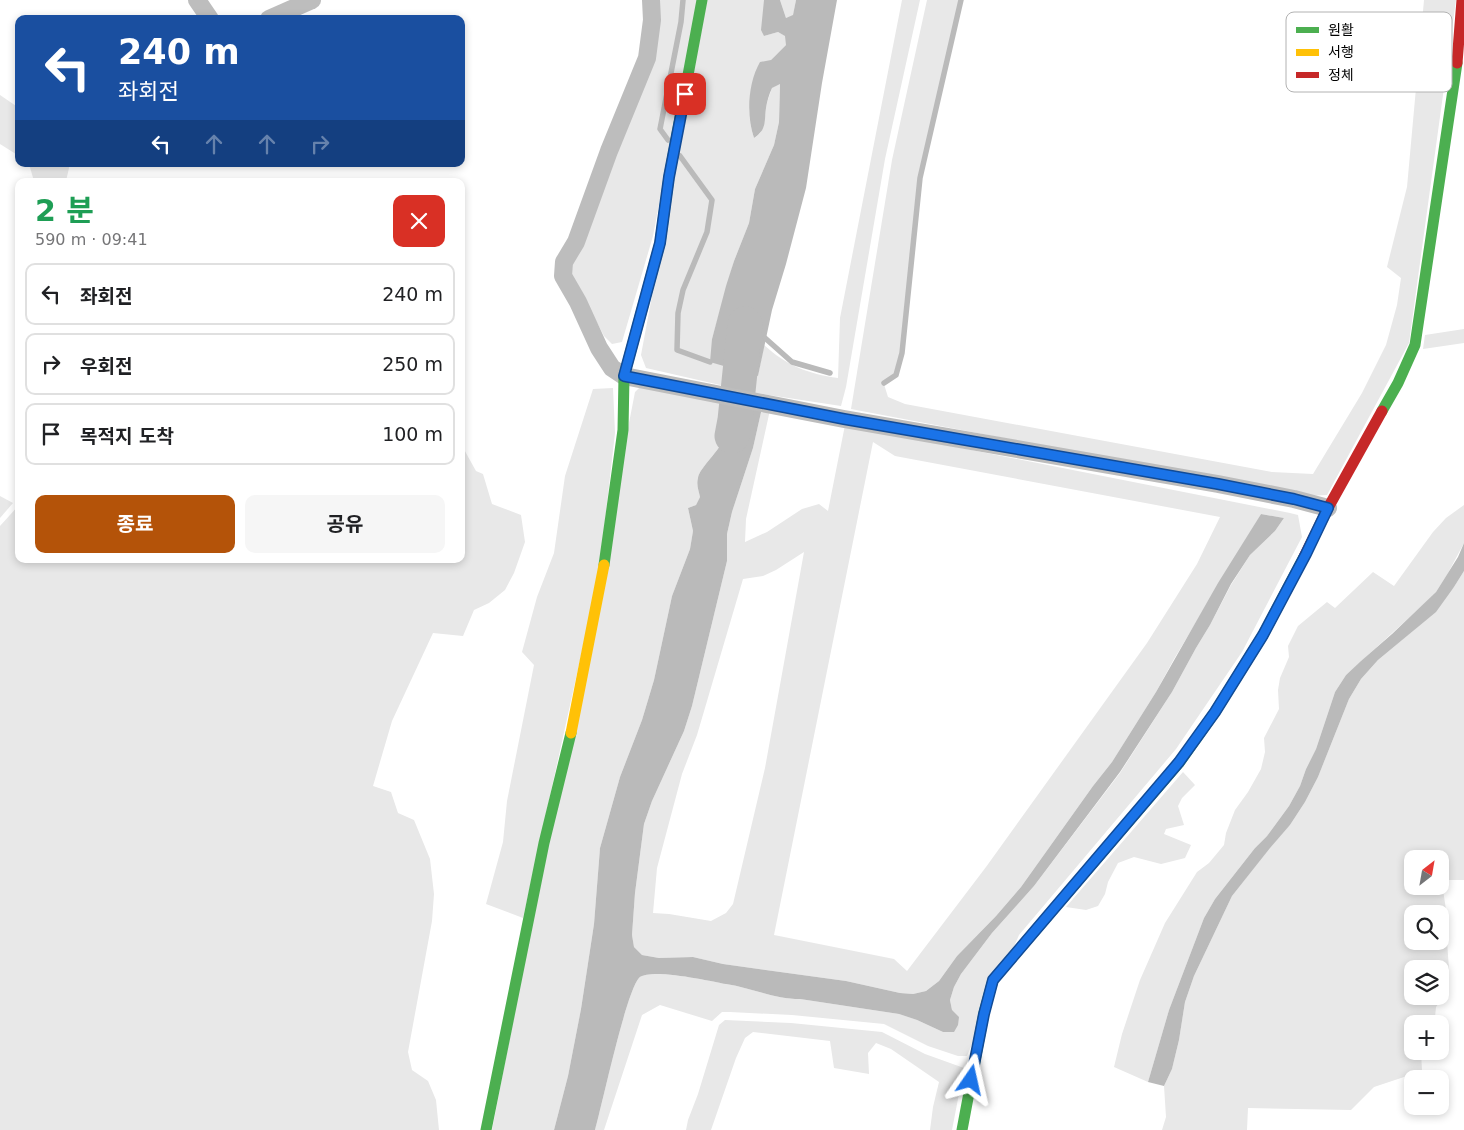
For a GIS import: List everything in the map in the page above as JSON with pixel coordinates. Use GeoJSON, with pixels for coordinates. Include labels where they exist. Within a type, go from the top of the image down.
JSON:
{"type":"FeatureCollection","features":[{"type":"Feature","properties":{"kind":"street"},"geometry":{"type":"LineString","coordinates":[[198,0],[207,15]]}},
{"type":"Feature","properties":{"kind":"street"},"geometry":{"type":"LineString","coordinates":[[278,15],[312,0]]}},
{"type":"Feature","properties":{"kind":"street"},"geometry":{"type":"LineString","coordinates":[[651,0],[652,20],[647,58],[609,151],[576,242],[564,262],[563,276],[578,302],[598,348],[612,368],[624,376],[844,419],[1198,480],[1300,500],[1328,508]]}},
{"type":"Feature","properties":{"kind":"street"},"geometry":{"type":"LineString","coordinates":[[486,1130],[544,844],[573,723],[603,576],[623,430],[624,376],[660,243],[669,177],[702,0]]}},
{"type":"Feature","properties":{"kind":"street"},"geometry":{"type":"LineString","coordinates":[[1452,92],[1457,60],[1462,0]]}},
{"type":"Feature","properties":{"kind":"street"},"geometry":{"type":"LineString","coordinates":[[962,1130],[984,1014],[993,980],[1179,762],[1215,712],[1263,635],[1328,508],[1354,465],[1398,383],[1415,345],[1452,92]]}},
{"type":"Feature","properties":{"kind":"shaded area"},"geometry":{"type":"Polygon","coordinates":[[[658,0],[698,0],[653,236],[622,342],[612,344],[604,336],[572,275],[572,263],[658,0]]]}},
{"type":"Feature","properties":{"kind":"shaded area"},"geometry":{"type":"Polygon","coordinates":[[[707,0],[764,0],[764,36],[778,32],[786,36],[786,45],[763,71],[751,98],[750,117],[754,138],[763,129],[766,105],[772,88],[780,83],[779,122],[774,145],[755,189],[749,223],[734,261],[712,339],[758,376],[764,345],[798,368],[838,378],[840,318],[902,0],[920,0],[885,159],[846,387],[841,406],[755,393],[646,368],[641,355],[707,0]]]}},
{"type":"Feature","properties":{"kind":"shaded area"},"geometry":{"type":"Polygon","coordinates":[[[764,0],[780,0],[786,18],[793,15],[796,0],[837,0],[806,188],[772,310],[758,376],[710,362],[712,339],[726,286],[749,223],[755,189],[774,145],[779,122],[780,84],[772,88],[767,103],[763,129],[754,138],[751,129],[749,99],[756,70],[760,62],[771,60],[786,45],[785,36],[778,32],[764,36],[761,30],[764,0]]]}},
{"type":"Feature","properties":{"kind":"shaded area"},"geometry":{"type":"Polygon","coordinates":[[[780,0],[796,0],[793,16],[786,18],[780,0]]]}},
{"type":"Feature","properties":{"kind":"shaded area"},"geometry":{"type":"Polygon","coordinates":[[[927,0],[959,0],[918,178],[900,353],[894,374],[883,381],[888,397],[905,404],[1272,472],[1313,474],[1362,393],[1386,345],[1397,305],[1401,278],[1387,267],[1407,187],[1416,92],[1443,92],[1409,343],[1327,495],[1307,496],[851,409],[892,160],[927,0]]]}},
{"type":"Feature","properties":{"kind":"shaded area"},"geometry":{"type":"Polygon","coordinates":[[[1424,0],[1456,0],[1452,29],[1452,12],[1423,12],[1424,0]]]}},
{"type":"Feature","properties":{"kind":"shaded area"},"geometry":{"type":"Polygon","coordinates":[[[0,95],[15,105],[15,153],[0,144],[0,95]]]}},
{"type":"Feature","properties":{"kind":"shaded area"},"geometry":{"type":"Polygon","coordinates":[[[30,167],[69,167],[67,178],[33,178],[30,167]]]}},
{"type":"Feature","properties":{"kind":"shaded area"},"geometry":{"type":"Polygon","coordinates":[[[1464,329],[1464,343],[1423,349],[1425,335],[1464,329]]]}},
{"type":"Feature","properties":{"kind":"shaded area"},"geometry":{"type":"Polygon","coordinates":[[[640,387],[722,401],[725,436],[699,474],[697,483],[700,497],[696,505],[688,508],[693,531],[690,549],[672,596],[654,680],[642,720],[620,777],[600,848],[594,924],[581,1009],[568,1076],[554,1130],[492,1130],[635,392],[640,387]]]}},
{"type":"Feature","properties":{"kind":"shaded area"},"geometry":{"type":"Polygon","coordinates":[[[613,388],[615,433],[599,574],[523,918],[486,904],[503,842],[507,801],[534,665],[522,652],[537,597],[554,553],[565,476],[593,389],[613,388]]]}},
{"type":"Feature","properties":{"kind":"shaded area"},"geometry":{"type":"Polygon","coordinates":[[[722,401],[762,408],[753,448],[732,512],[727,534],[727,561],[692,706],[684,731],[652,801],[644,824],[635,893],[632,935],[634,947],[642,955],[659,958],[693,957],[723,964],[846,981],[900,993],[913,994],[926,991],[939,981],[957,956],[1021,887],[1112,762],[1156,692],[1218,583],[1261,514],[1284,518],[1275,531],[1250,555],[1231,584],[1172,692],[1120,772],[1034,886],[992,933],[961,974],[950,1000],[952,1010],[959,1017],[958,1025],[954,1032],[943,1032],[899,1014],[790,999],[682,976],[669,974],[647,975],[640,977],[628,1002],[595,1130],[554,1130],[568,1076],[581,1009],[594,924],[600,848],[620,777],[642,720],[654,680],[672,596],[690,549],[693,531],[688,508],[696,505],[700,497],[697,483],[699,474],[725,436],[722,401]]]}},
{"type":"Feature","properties":{"kind":"shaded area"},"geometry":{"type":"Polygon","coordinates":[[[762,408],[770,410],[746,519],[745,542],[767,532],[802,509],[819,504],[828,511],[845,425],[1290,513],[1298,515],[1302,537],[1242,652],[1176,749],[1019,935],[967,1056],[958,1056],[928,1046],[884,1024],[792,1015],[730,1012],[722,1012],[712,1021],[660,1005],[642,1015],[604,1130],[595,1130],[628,1002],[640,977],[647,975],[669,974],[682,976],[790,999],[899,1014],[943,1032],[952,1010],[950,1000],[954,987],[961,974],[992,933],[1034,886],[1120,773],[1172,692],[1231,585],[1250,555],[1275,531],[1284,518],[1261,514],[1156,692],[1112,762],[1021,887],[957,956],[939,981],[926,991],[913,994],[900,993],[846,981],[723,964],[693,957],[659,958],[642,955],[634,947],[632,935],[635,893],[644,824],[652,801],[684,731],[692,706],[727,561],[727,534],[732,512],[753,448],[762,408]],[[873,442],[774,935],[894,959],[907,971],[986,867],[1147,643],[1197,564],[1220,517],[895,456],[873,442]],[[804,552],[763,576],[743,579],[697,735],[682,774],[657,868],[653,913],[711,921],[726,913],[733,904],[765,768],[804,552]]]}},
{"type":"Feature","properties":{"kind":"shaded area"},"geometry":{"type":"Polygon","coordinates":[[[465,451],[476,471],[483,474],[492,504],[521,515],[525,542],[514,573],[505,590],[489,603],[474,610],[463,636],[433,633],[392,721],[373,786],[391,792],[398,813],[414,820],[430,859],[434,894],[432,921],[408,1052],[412,1070],[428,1081],[436,1100],[439,1130],[0,1130],[0,526],[15,509],[15,563],[465,563],[465,451]]]}},
{"type":"Feature","properties":{"kind":"shaded area"},"geometry":{"type":"Polygon","coordinates":[[[0,496],[13,503],[0,518],[0,496]]]}},
{"type":"Feature","properties":{"kind":"shaded area"},"geometry":{"type":"Polygon","coordinates":[[[1464,505],[1464,543],[1448,573],[1436,592],[1423,605],[1346,675],[1335,692],[1316,749],[1289,806],[1215,899],[1204,918],[1169,1010],[1148,1082],[1114,1067],[1122,1034],[1140,980],[1165,923],[1197,872],[1209,863],[1224,845],[1226,833],[1235,810],[1261,769],[1265,752],[1264,738],[1279,709],[1278,690],[1280,678],[1289,657],[1288,646],[1298,626],[1327,602],[1335,608],[1373,572],[1394,586],[1433,532],[1446,518],[1464,505]]]}},
{"type":"Feature","properties":{"kind":"shaded area"},"geometry":{"type":"Polygon","coordinates":[[[1464,543],[1464,571],[1454,587],[1436,612],[1378,660],[1361,679],[1349,699],[1318,777],[1305,802],[1290,825],[1232,896],[1194,976],[1185,1002],[1172,1069],[1164,1086],[1148,1082],[1169,1010],[1204,918],[1215,899],[1289,806],[1316,749],[1335,692],[1346,675],[1436,592],[1458,557],[1464,543]]]}},
{"type":"Feature","properties":{"kind":"shaded area"},"geometry":{"type":"Polygon","coordinates":[[[1464,571],[1464,880],[1449,880],[1449,850],[1404,850],[1404,895],[1444,895],[1445,905],[1404,905],[1404,950],[1448,950],[1448,960],[1404,960],[1404,1005],[1437,1005],[1435,1015],[1404,1015],[1404,1060],[1421,1060],[1422,1070],[1404,1070],[1404,1077],[1374,1087],[1351,1110],[1248,1108],[1247,1130],[1162,1130],[1166,1117],[1164,1086],[1172,1069],[1185,1002],[1194,976],[1232,896],[1270,847],[1290,825],[1305,802],[1318,777],[1349,699],[1361,679],[1378,660],[1414,630],[1454,587],[1464,571]]]}},
{"type":"Feature","properties":{"kind":"shaded area"},"geometry":{"type":"Polygon","coordinates":[[[1183,772],[1195,785],[1182,798],[1178,806],[1184,825],[1166,829],[1164,834],[1191,845],[1185,858],[1161,864],[1134,857],[1118,863],[1098,906],[1086,910],[1066,907],[1183,772]]]}},
{"type":"Feature","properties":{"kind":"shaded area"},"geometry":{"type":"Polygon","coordinates":[[[725,1020],[791,1023],[882,1032],[925,1054],[964,1068],[952,1130],[930,1130],[939,1082],[891,1049],[876,1043],[868,1053],[869,1074],[834,1068],[830,1041],[753,1032],[745,1038],[736,1058],[711,1130],[686,1130],[719,1025],[725,1020]]]}},
{"type":"Feature","properties":{"kind":"waterway"},"geometry":{"type":"LineString","coordinates":[[668,140],[660,129],[681,22],[683,0]]}},
{"type":"Feature","properties":{"kind":"waterway"},"geometry":{"type":"LineString","coordinates":[[884,383],[896,375],[902,353],[920,178],[961,0]]}},
{"type":"Feature","properties":{"kind":"waterway"},"geometry":{"type":"LineString","coordinates":[[680,156],[712,200],[707,232],[683,290],[678,313],[677,350],[710,362]]}},
{"type":"Feature","properties":{"kind":"waterway"},"geometry":{"type":"LineString","coordinates":[[732,436],[745,324]]}},
{"type":"Feature","properties":{"kind":"waterway"},"geometry":{"type":"LineString","coordinates":[[765,338],[792,362],[830,373]]}},
{"type":"Feature","properties":{"kind":"traffic: fast"},"geometry":{"type":"LineString","coordinates":[[604,565],[623,430],[624,376],[660,243],[669,177],[702,0]]}},
{"type":"Feature","properties":{"kind":"traffic: fast"},"geometry":{"type":"LineString","coordinates":[[1382,411],[1398,383],[1415,345],[1457,63]]}},
{"type":"Feature","properties":{"kind":"traffic: fast"},"geometry":{"type":"LineString","coordinates":[[962,1130],[984,1013],[993,980],[1179,763],[1215,712],[1263,635],[1304,557]]}},
{"type":"Feature","properties":{"kind":"traffic: fast"},"geometry":{"type":"LineString","coordinates":[[486,1130],[544,843],[571,733]]}},
{"type":"Feature","properties":{"kind":"traffic: slow"},"geometry":{"type":"LineString","coordinates":[[571,733],[604,565]]}},
{"type":"Feature","properties":{"kind":"traffic: jam"},"geometry":{"type":"LineString","coordinates":[[1457,63],[1462,0]]}},
{"type":"Feature","properties":{"kind":"traffic: jam"},"geometry":{"type":"LineString","coordinates":[[1304,557],[1328,508],[1382,411]]}},
{"type":"Feature","properties":{"kind":"route"},"geometry":{"type":"LineString","coordinates":[[685,94],[669,177],[660,243],[624,376],[844,419],[1218,484],[1294,499],[1328,508],[1263,635],[1215,712],[1179,762],[993,980],[971,1080]]}}]}
